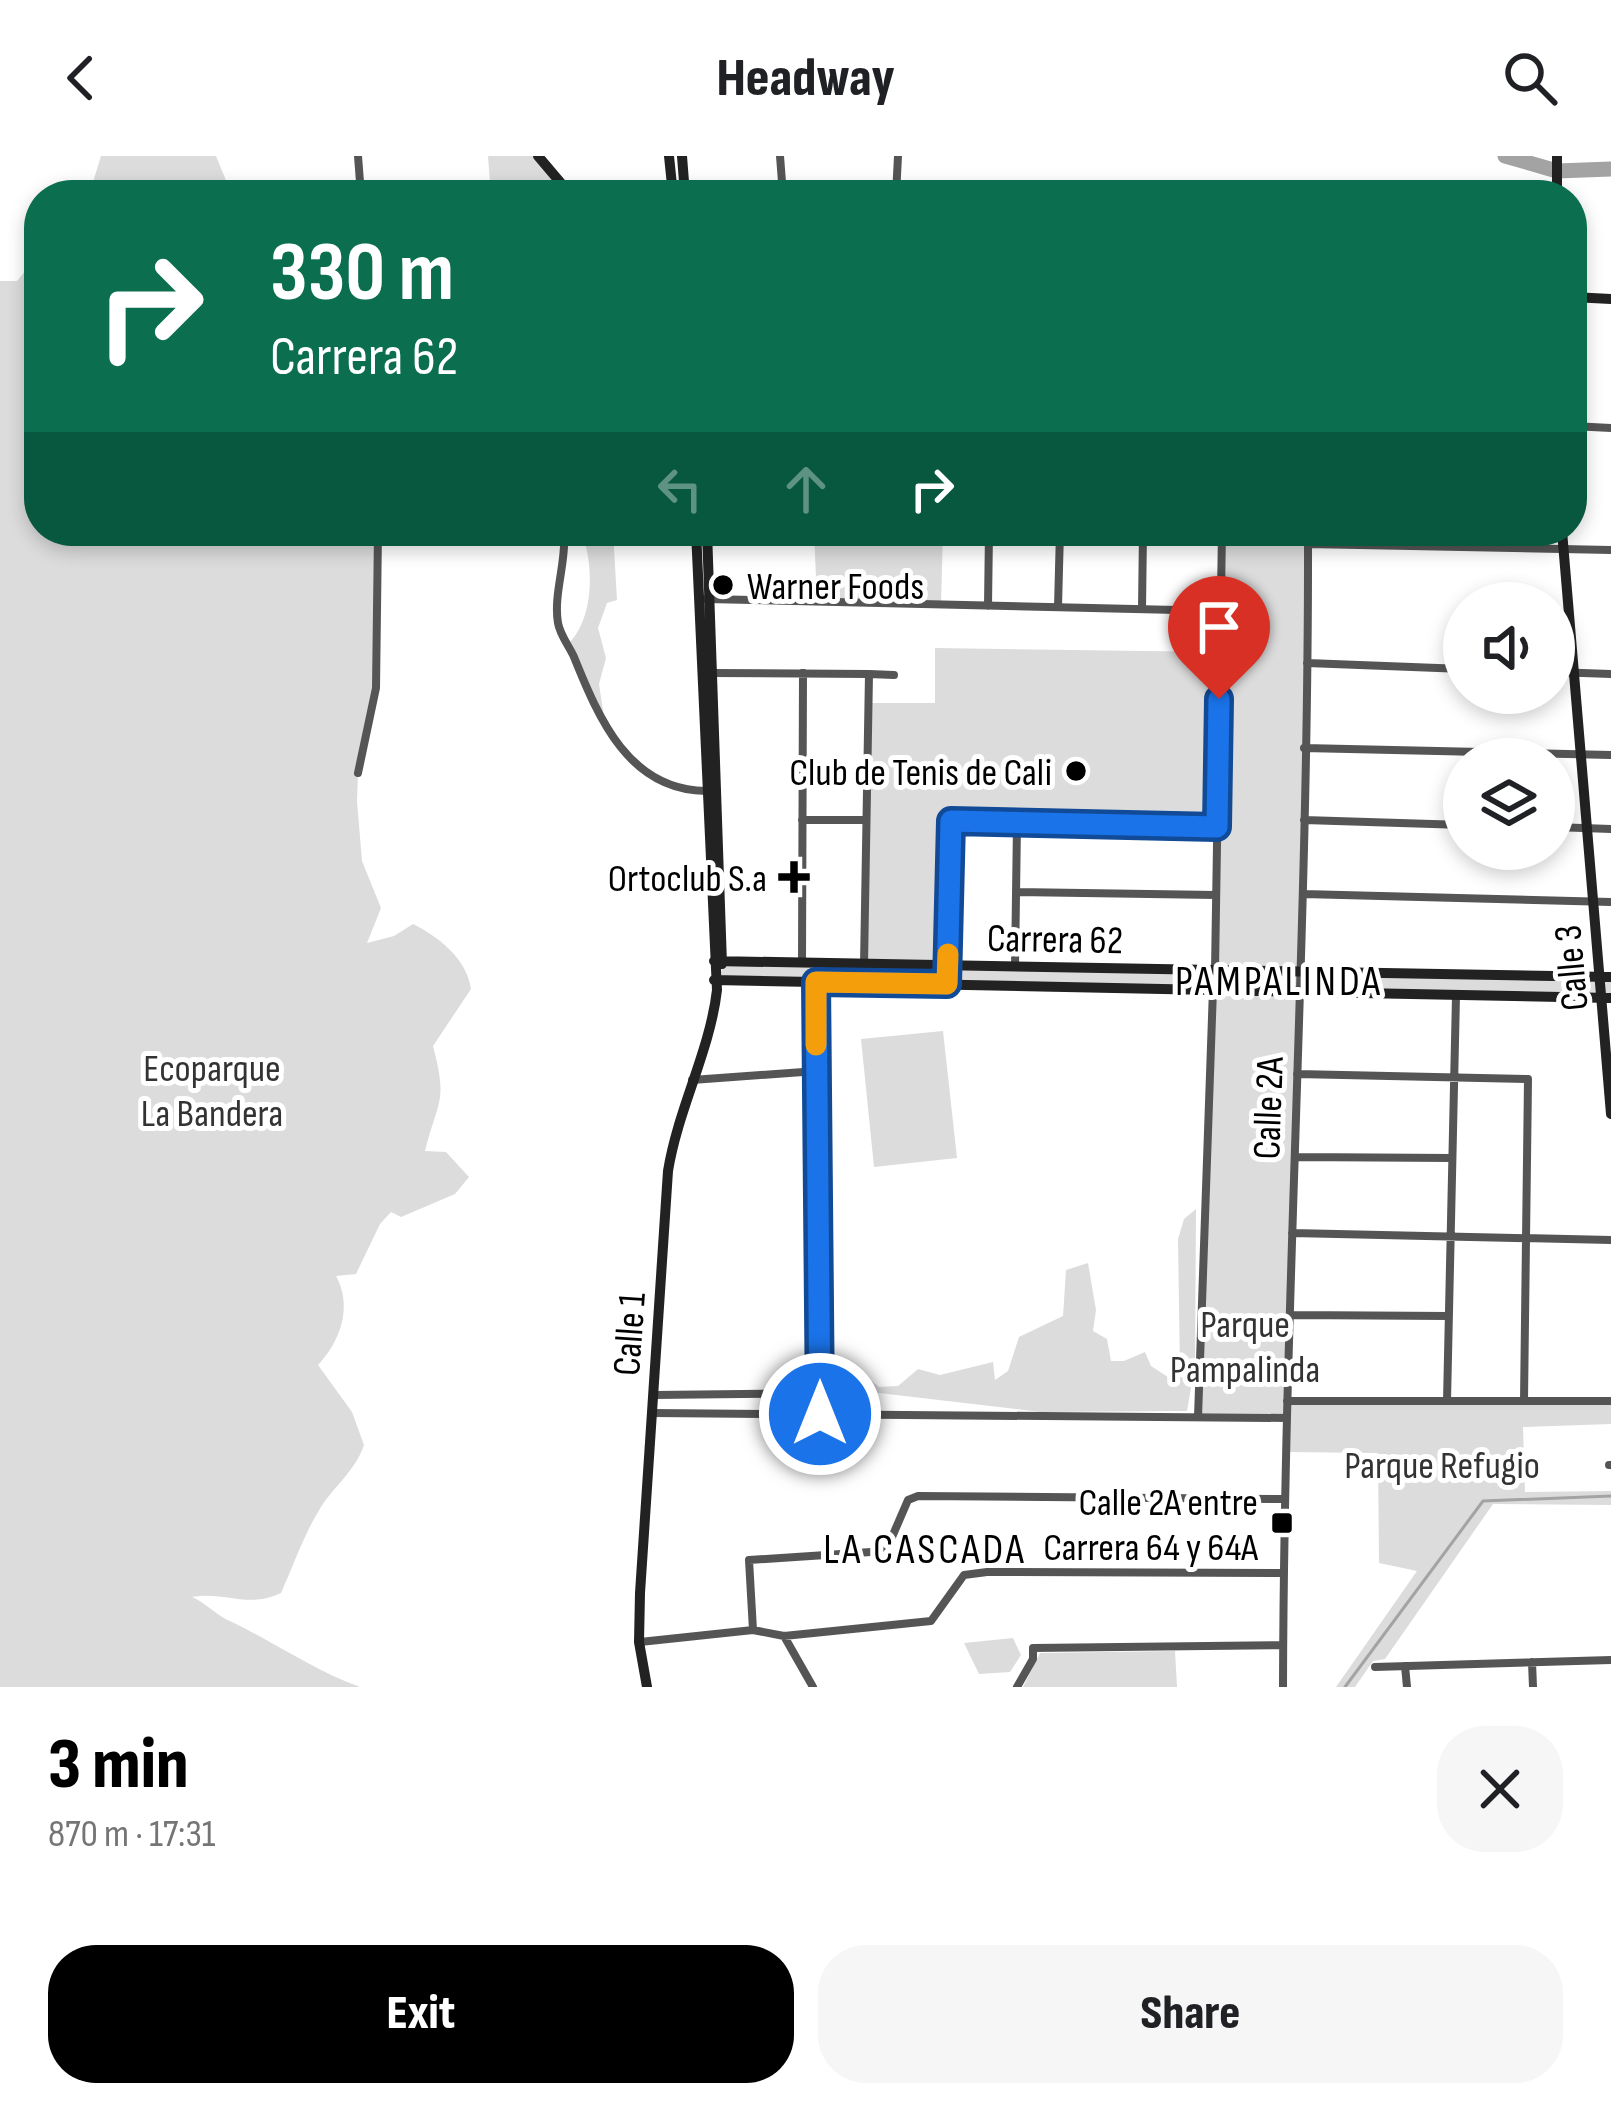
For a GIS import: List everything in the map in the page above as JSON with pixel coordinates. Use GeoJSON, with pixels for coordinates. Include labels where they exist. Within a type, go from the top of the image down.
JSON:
{"type":"FeatureCollection","features":[{"type":"Feature","properties":{"kind":"street"},"geometry":{"type":"LineString","coordinates":[[538,156],[558,180]]}},
{"type":"Feature","properties":{"kind":"street"},"geometry":{"type":"LineString","coordinates":[[358,773],[376,688],[378,546]]}},
{"type":"Feature","properties":{"kind":"street"},"geometry":{"type":"LineString","coordinates":[[563,546],[558,624],[583,687],[626,754],[652,776],[673,789],[706,791]]}},
{"type":"Feature","properties":{"kind":"street","name":"Calle 1"},"geometry":{"type":"LineString","coordinates":[[647,1687],[640,1642],[668,1171],[675,1129],[714,1013],[718,984],[712,673],[698,546]]}},
{"type":"Feature","properties":{"kind":"street","name":"Calle 1"},"geometry":{"type":"LineString","coordinates":[[706,546],[706,791],[718,961]]}},
{"type":"Feature","properties":{"kind":"street"},"geometry":{"type":"LineString","coordinates":[[988,606],[989,546]]}},
{"type":"Feature","properties":{"kind":"street"},"geometry":{"type":"LineString","coordinates":[[1058,607],[1060,546]]}},
{"type":"Feature","properties":{"kind":"street"},"geometry":{"type":"LineString","coordinates":[[1142,609],[1143,546]]}},
{"type":"Feature","properties":{"kind":"street"},"geometry":{"type":"LineString","coordinates":[[1215,970],[1222,546]]}},
{"type":"Feature","properties":{"kind":"street","name":"Calle 2A"},"geometry":{"type":"LineString","coordinates":[[1283,1687],[1308,546]]}},
{"type":"Feature","properties":{"kind":"street"},"geometry":{"type":"LineString","coordinates":[[1393,546],[1611,550]]}},
{"type":"Feature","properties":{"kind":"street","name":"Calle 3"},"geometry":{"type":"LineString","coordinates":[[1563,546],[1606,977],[1611,1114]]}},
{"type":"Feature","properties":{"kind":"street"},"geometry":{"type":"LineString","coordinates":[[703,599],[1220,611]]}},
{"type":"Feature","properties":{"kind":"street"},"geometry":{"type":"LineString","coordinates":[[1306,663],[1443,668]]}},
{"type":"Feature","properties":{"kind":"street"},"geometry":{"type":"LineString","coordinates":[[712,673],[894,675]]}},
{"type":"Feature","properties":{"kind":"street"},"geometry":{"type":"LineString","coordinates":[[802,963],[803,673]]}},
{"type":"Feature","properties":{"kind":"street"},"geometry":{"type":"LineString","coordinates":[[1576,673],[1611,674]]}},
{"type":"Feature","properties":{"kind":"street"},"geometry":{"type":"LineString","coordinates":[[864,965],[869,674]]}},
{"type":"Feature","properties":{"kind":"street"},"geometry":{"type":"LineString","coordinates":[[1304,748],[1611,755]]}},
{"type":"Feature","properties":{"kind":"street"},"geometry":{"type":"LineString","coordinates":[[802,820],[866,820]]}},
{"type":"Feature","properties":{"kind":"street"},"geometry":{"type":"LineString","coordinates":[[1304,820],[1443,824]]}},
{"type":"Feature","properties":{"kind":"street"},"geometry":{"type":"LineString","coordinates":[[947,984],[951,821],[1217,827]]}},
{"type":"Feature","properties":{"kind":"street"},"geometry":{"type":"LineString","coordinates":[[1015,968],[1017,824]]}},
{"type":"Feature","properties":{"kind":"street"},"geometry":{"type":"LineString","coordinates":[[1575,828],[1611,829]]}},
{"type":"Feature","properties":{"kind":"street"},"geometry":{"type":"LineString","coordinates":[[1016,892],[1216,895]]}},
{"type":"Feature","properties":{"kind":"street"},"geometry":{"type":"LineString","coordinates":[[1303,894],[1611,902]]}},
{"type":"Feature","properties":{"kind":"street","name":"Carrera 62"},"geometry":{"type":"LineString","coordinates":[[718,961],[1606,977]]}},
{"type":"Feature","properties":{"kind":"street"},"geometry":{"type":"LineString","coordinates":[[1110,987],[1111,969]]}},
{"type":"Feature","properties":{"kind":"street"},"geometry":{"type":"LineString","coordinates":[[816,982],[820,1414]]}},
{"type":"Feature","properties":{"kind":"street","name":"Carrera 62"},"geometry":{"type":"LineString","coordinates":[[718,984],[1213,988],[1607,998]]}},
{"type":"Feature","properties":{"kind":"street"},"geometry":{"type":"LineString","coordinates":[[1198,1417],[1213,988]]}},
{"type":"Feature","properties":{"kind":"street"},"geometry":{"type":"LineString","coordinates":[[1447,1401],[1456,996]]}},
{"type":"Feature","properties":{"kind":"street"},"geometry":{"type":"LineString","coordinates":[[691,1080],[817,1071]]}},
{"type":"Feature","properties":{"kind":"street"},"geometry":{"type":"LineString","coordinates":[[1297,1074],[1528,1079],[1524,1401]]}},
{"type":"Feature","properties":{"kind":"street"},"geometry":{"type":"LineString","coordinates":[[1295,1157],[1452,1158]]}},
{"type":"Feature","properties":{"kind":"street"},"geometry":{"type":"LineString","coordinates":[[1292,1233],[1611,1240]]}},
{"type":"Feature","properties":{"kind":"street"},"geometry":{"type":"LineString","coordinates":[[1290,1315],[1449,1316]]}},
{"type":"Feature","properties":{"kind":"street"},"geometry":{"type":"LineString","coordinates":[[654,1395],[820,1393],[846,1414]]}},
{"type":"Feature","properties":{"kind":"street"},"geometry":{"type":"LineString","coordinates":[[1287,1401],[1611,1401]]}},
{"type":"Feature","properties":{"kind":"street"},"geometry":{"type":"LineString","coordinates":[[652,1413],[1287,1418]]}},
{"type":"Feature","properties":{"kind":"street"},"geometry":{"type":"LineString","coordinates":[[753,1630],[749,1560],[886,1550],[908,1500],[918,1496],[1285,1499]]}},
{"type":"Feature","properties":{"kind":"street"},"geometry":{"type":"LineString","coordinates":[[640,1642],[753,1630],[784,1636],[931,1622],[964,1575],[1106,1570],[1284,1574]]}},
{"type":"Feature","properties":{"kind":"street"},"geometry":{"type":"LineString","coordinates":[[784,1636],[813,1687]]}},
{"type":"Feature","properties":{"kind":"street"},"geometry":{"type":"LineString","coordinates":[[1016,1687],[1033,1659],[1033,1648],[1283,1645]]}},
{"type":"Feature","properties":{"kind":"street"},"geometry":{"type":"LineString","coordinates":[[1375,1667],[1611,1660]]}},
{"type":"Feature","properties":{"kind":"street"},"geometry":{"type":"LineString","coordinates":[[1532,1662],[1533,1687]]}},
{"type":"Feature","properties":{"kind":"street"},"geometry":{"type":"LineString","coordinates":[[1405,1666],[1407,1687]]}},
{"type":"Feature","properties":{"kind":"green space"},"geometry":{"type":"Polygon","coordinates":[[[101,156],[216,156],[226,180],[94,180],[101,156]]]}},
{"type":"Feature","properties":{"kind":"green space"},"geometry":{"type":"Polygon","coordinates":[[[488,156],[538,156],[559,180],[490,180],[488,156]]]}},
{"type":"Feature","properties":{"kind":"green space","name":"Ecoparque La Bandera"},"geometry":{"type":"Polygon","coordinates":[[[24,272],[24,546],[378,546],[376,688],[358,773],[357,801],[362,861],[381,908],[367,943],[394,936],[413,924],[450,950],[464,968],[471,989],[433,1046],[440,1091],[425,1151],[446,1152],[469,1177],[455,1194],[401,1217],[391,1212],[380,1224],[356,1274],[336,1276],[343,1300],[342,1324],[318,1365],[352,1412],[364,1445],[315,1517],[281,1593],[258,1600],[192,1597],[360,1687],[0,1687],[0,281],[17,281],[24,272]]]}},
{"type":"Feature","properties":{"kind":"green space"},"geometry":{"type":"Polygon","coordinates":[[[585,546],[614,546],[617,600],[607,603],[598,628],[606,658],[599,684],[604,717],[568,644],[587,605],[585,546]]]}},
{"type":"Feature","properties":{"kind":"green space"},"geometry":{"type":"Polygon","coordinates":[[[815,546],[943,546],[941,605],[817,602],[815,546]]]}},
{"type":"Feature","properties":{"kind":"green space"},"geometry":{"type":"Polygon","coordinates":[[[1222,546],[1308,546],[1302,971],[1611,977],[1611,998],[1302,991],[1287,1401],[1611,1401],[1611,1424],[1523,1427],[1525,1492],[1611,1491],[1611,1505],[1493,1504],[1385,1659],[1373,1661],[1355,1687],[1336,1687],[1417,1571],[1379,1563],[1378,1453],[1286,1452],[1286,1418],[1198,1417],[1212,989],[722,981],[722,960],[864,964],[869,703],[935,703],[935,648],[1219,652],[1222,546]],[[952,821],[948,967],[1215,970],[1217,827],[952,821]]]}},
{"type":"Feature","properties":{"kind":"green space"},"geometry":{"type":"Polygon","coordinates":[[[943,1031],[957,1158],[874,1167],[861,1039],[943,1031]]]}},
{"type":"Feature","properties":{"kind":"green space"},"geometry":{"type":"Polygon","coordinates":[[[1196,1209],[1195,1365],[1187,1411],[1041,1412],[836,1388],[825,1367],[836,1362],[843,1380],[867,1377],[879,1387],[898,1386],[918,1369],[940,1375],[993,1362],[995,1380],[1008,1371],[1019,1337],[1063,1316],[1066,1270],[1088,1263],[1096,1310],[1093,1331],[1107,1339],[1111,1361],[1145,1352],[1151,1366],[1168,1377],[1180,1370],[1178,1239],[1184,1219],[1196,1209]]]}},
{"type":"Feature","properties":{"kind":"green space"},"geometry":{"type":"Polygon","coordinates":[[[1013,1638],[1021,1655],[1010,1672],[979,1674],[964,1643],[1013,1638]]]}},
{"type":"Feature","properties":{"kind":"green space"},"geometry":{"type":"Polygon","coordinates":[[[1175,1651],[1177,1687],[1023,1687],[1040,1653],[1175,1651]]]}},
{"type":"Feature","properties":{"kind":"waterway"},"geometry":{"type":"LineString","coordinates":[[1505,156],[1557,171],[1611,169]]}},
{"type":"Feature","properties":{"kind":"waterway"},"geometry":{"type":"LineString","coordinates":[[1345,1687],[1483,1501],[1611,1496]]}},
{"type":"Feature","properties":{"kind":"slow traffic"},"geometry":{"type":"LineString","coordinates":[[816,1045],[816,982],[947,984],[948,954]]}},
{"type":"Feature","properties":{"kind":"place","name":"Warner Foods"},"geometry":{"type":"Point","coordinates":[723,585]}},
{"type":"Feature","properties":{"kind":"place","name":"Club de Tenis de Cali"},"geometry":{"type":"Point","coordinates":[1076,771]}},
{"type":"Feature","properties":{"kind":"place","name":"Ortoclub S.a"},"geometry":{"type":"Point","coordinates":[794,877]}},
{"type":"Feature","properties":{"kind":"place","name":"Calle 2A entre Carrera 64 y 64A"},"geometry":{"type":"Point","coordinates":[1282,1523]}},
{"type":"Feature","properties":{"kind":"district","name":"PAMPALINDA"},"geometry":{"type":"Point","coordinates":[1279,980]}},
{"type":"Feature","properties":{"kind":"district","name":"LA CASCADA"},"geometry":{"type":"Point","coordinates":[925,1548]}},
{"type":"Feature","properties":{"kind":"route"},"geometry":{"type":"LineString","coordinates":[[820,1414],[816,982],[947,984],[951,821],[1217,827],[1219,699]]}},
{"type":"Feature","properties":{"kind":"park label","name":"Parque Pampalinda"},"geometry":{"type":"Point","coordinates":[1245,1346]}},
{"type":"Feature","properties":{"kind":"park label","name":"Parque Refugio"},"geometry":{"type":"Point","coordinates":[1442,1464]}}]}
